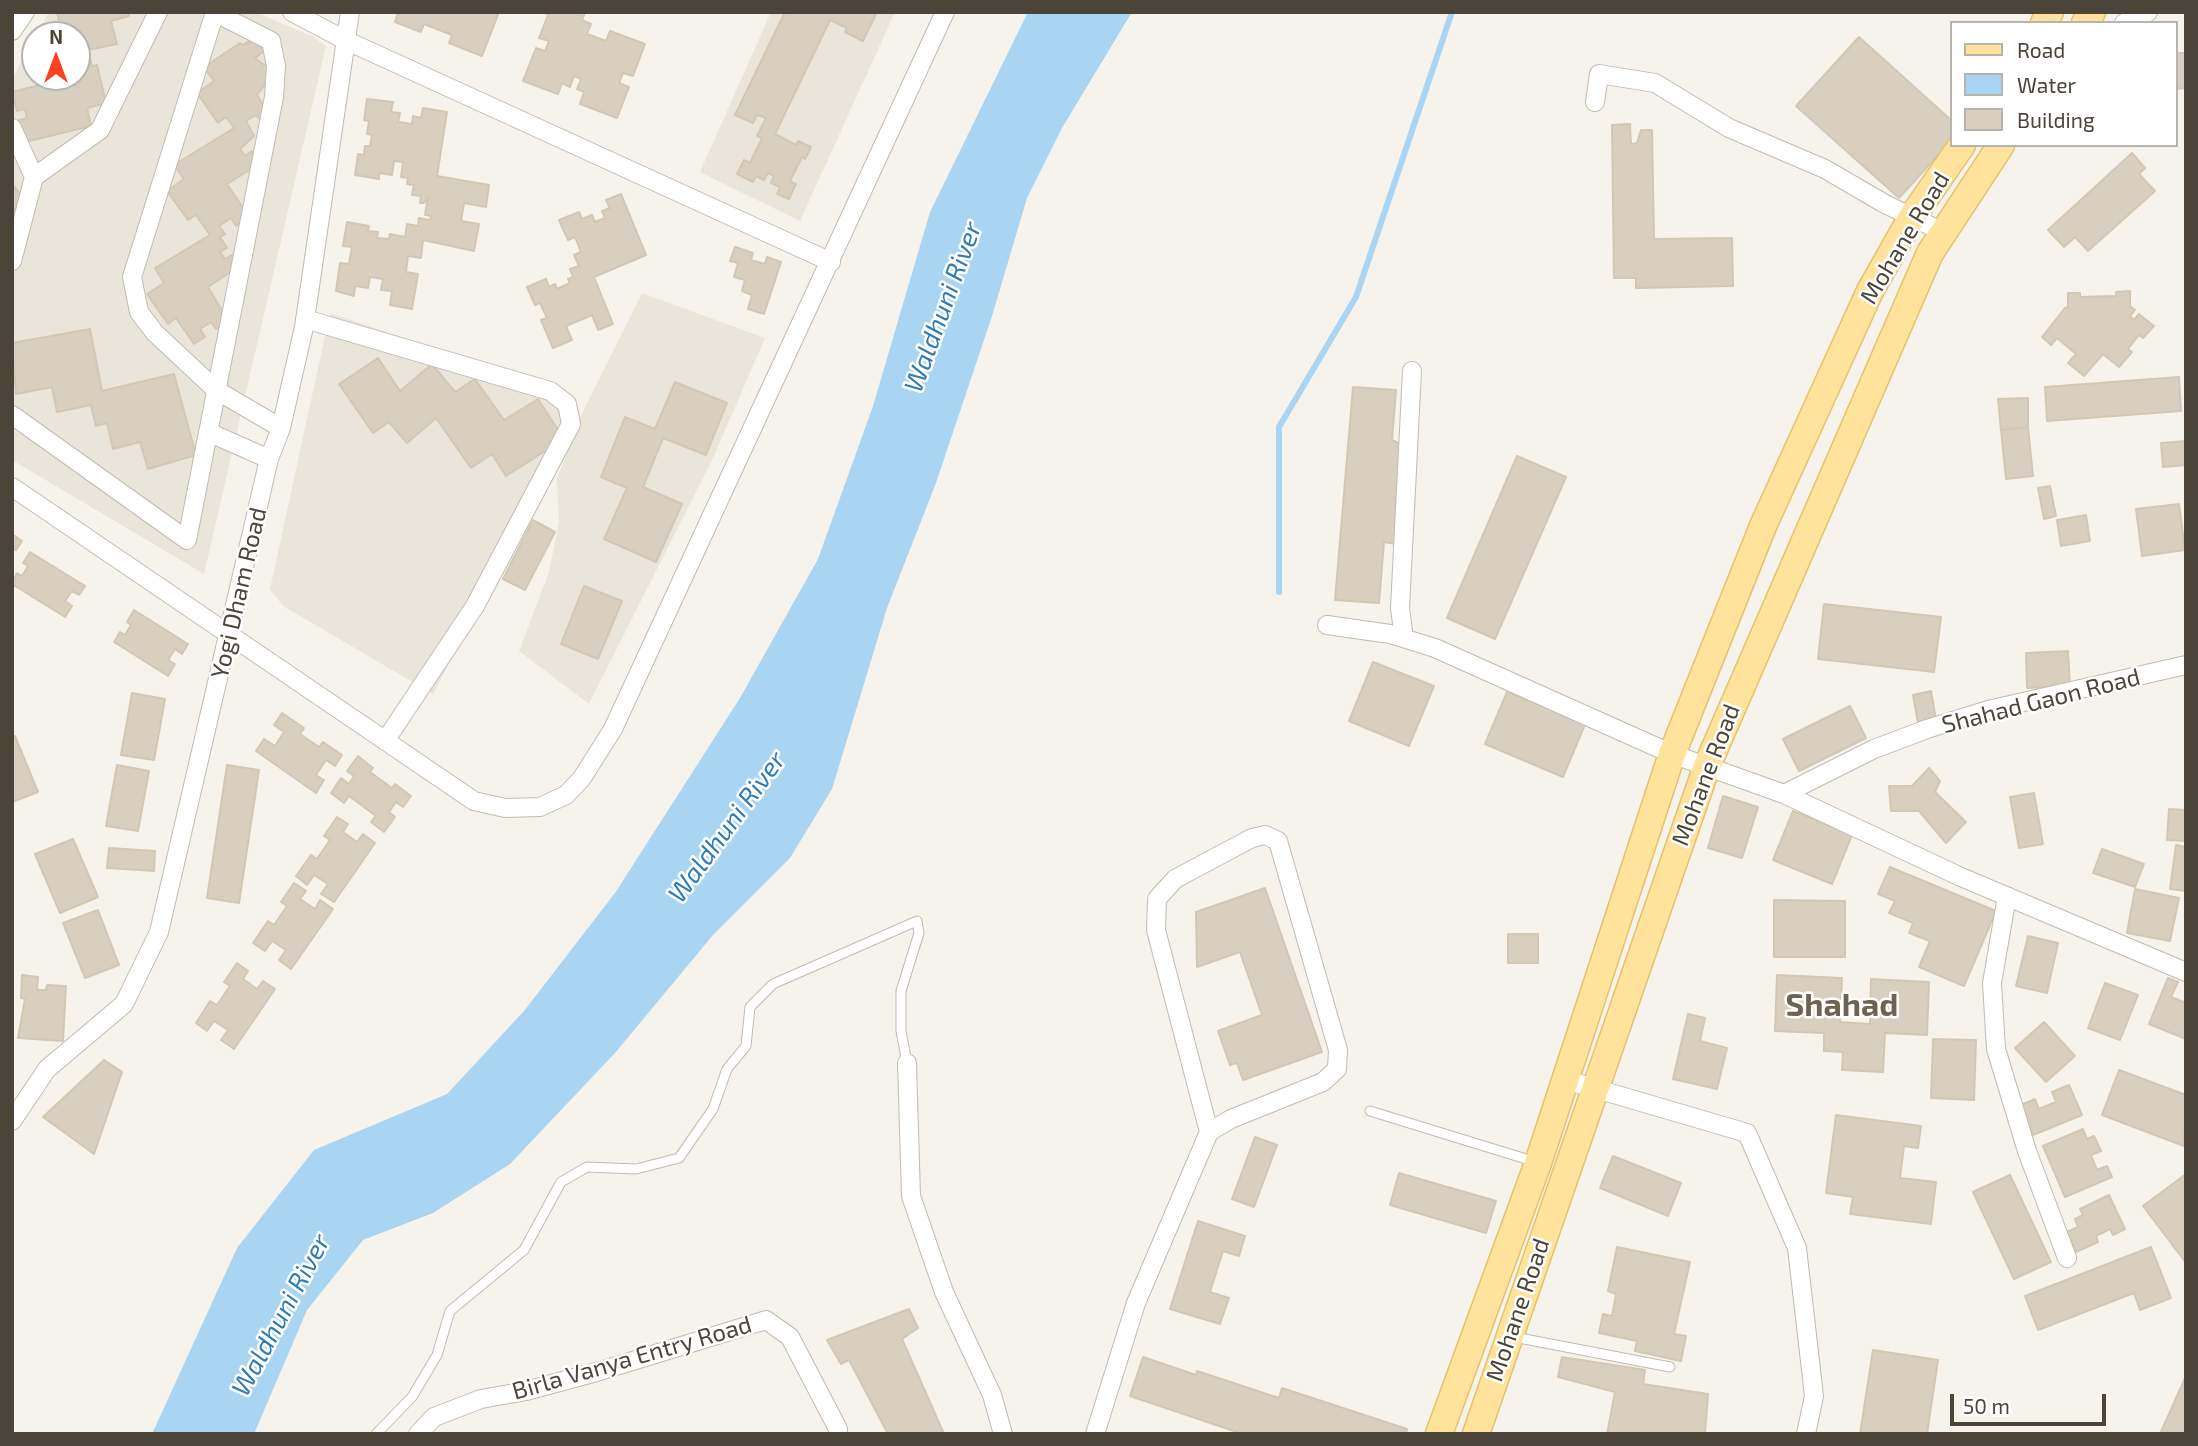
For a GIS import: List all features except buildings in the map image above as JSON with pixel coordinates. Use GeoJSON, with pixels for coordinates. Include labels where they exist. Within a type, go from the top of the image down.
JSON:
{"type":"FeatureCollection","features":[{"type":"Feature","properties":{"kind":"main road","name":"Mohane Road"},"geometry":{"type":"LineString","coordinates":[[1439,1434],[1538,1163],[1672,754],[1763,526],[1870,291],[1912,217],[1961,147]]}},
{"type":"Feature","properties":{"kind":"main road","name":"Mohane Road"},"geometry":{"type":"LineString","coordinates":[[1476,1434],[1707,766],[1941,231],[2000,147]]}},
{"type":"Feature","properties":{"kind":"street"},"geometry":{"type":"LineString","coordinates":[[12,31],[25,12]]}},
{"type":"Feature","properties":{"kind":"street"},"geometry":{"type":"LineString","coordinates":[[34,177],[100,130],[158,12]]}},
{"type":"Feature","properties":{"kind":"street"},"geometry":{"type":"LineString","coordinates":[[12,415],[187,540],[216,390],[274,97],[276,66],[271,41],[215,12],[132,277],[139,312],[155,333],[216,390],[281,428]]}},
{"type":"Feature","properties":{"kind":"street"},"geometry":{"type":"LineString","coordinates":[[292,12],[345,40],[831,262]]}},
{"type":"Feature","properties":{"kind":"street","name":"Yogi Dham Road"},"geometry":{"type":"LineString","coordinates":[[12,1121],[47,1069],[124,1004],[159,932],[269,460],[281,428],[304,319],[350,12]]}},
{"type":"Feature","properties":{"kind":"street"},"geometry":{"type":"LineString","coordinates":[[12,487],[474,801],[505,808],[540,807],[566,795],[582,778],[613,729],[945,12]]}},
{"type":"Feature","properties":{"kind":"street"},"geometry":{"type":"LineString","coordinates":[[2128,21],[2148,12]]}},
{"type":"Feature","properties":{"kind":"street"},"geometry":{"type":"LineString","coordinates":[[1595,102],[1599,74],[1655,83],[1730,128],[1825,169],[1941,231]]}},
{"type":"Feature","properties":{"kind":"street"},"geometry":{"type":"LineString","coordinates":[[12,128],[34,177],[12,261]]}},
{"type":"Feature","properties":{"kind":"street"},"geometry":{"type":"LineString","coordinates":[[304,319],[550,391],[567,404],[571,424],[475,606],[385,741]]}},
{"type":"Feature","properties":{"kind":"street"},"geometry":{"type":"LineString","coordinates":[[1404,638],[1400,608],[1412,371]]}},
{"type":"Feature","properties":{"kind":"street"},"geometry":{"type":"LineString","coordinates":[[208,432],[269,460]]}},
{"type":"Feature","properties":{"kind":"street"},"geometry":{"type":"LineString","coordinates":[[1327,625],[1404,638],[1435,648],[1672,754],[1784,794],[2007,896],[2186,972]]}},
{"type":"Feature","properties":{"kind":"street","name":"Shahad Gaon Road"},"geometry":{"type":"LineString","coordinates":[[1784,794],[1874,749],[1927,729],[2000,707],[2186,665]]}},
{"type":"Feature","properties":{"kind":"street"},"geometry":{"type":"LineString","coordinates":[[1095,1434],[1136,1303],[1209,1132],[1156,930],[1157,899],[1175,879],[1252,838],[1265,835],[1278,841],[1338,1050],[1338,1069],[1323,1082],[1209,1132]]}},
{"type":"Feature","properties":{"kind":"street"},"geometry":{"type":"LineString","coordinates":[[2007,896],[1992,983],[1996,1049],[2027,1151],[2067,1258]]}},
{"type":"Feature","properties":{"kind":"street"},"geometry":{"type":"LineString","coordinates":[[907,1063],[911,1196],[944,1292],[992,1395],[1003,1434]]}},
{"type":"Feature","properties":{"kind":"street"},"geometry":{"type":"LineString","coordinates":[[1566,1080],[1747,1133],[1797,1248],[1814,1396],[1806,1434]]}},
{"type":"Feature","properties":{"kind":"street","name":"Birla Vanya Entry Road"},"geometry":{"type":"LineString","coordinates":[[418,1434],[433,1417],[481,1398],[526,1391],[600,1371],[766,1320],[790,1337],[838,1429]]}},
{"type":"Feature","properties":{"kind":"lane"},"geometry":{"type":"LineString","coordinates":[[376,1434],[412,1397],[438,1355],[450,1311],[524,1250],[561,1182],[587,1167],[636,1169],[679,1158],[713,1109],[727,1069],[746,1046],[750,1007],[773,984],[905,923],[917,921],[919,933],[901,991],[901,1031],[907,1063]]}},
{"type":"Feature","properties":{"kind":"lane"},"geometry":{"type":"LineString","coordinates":[[1370,1111],[1538,1163]]}},
{"type":"Feature","properties":{"kind":"lane"},"geometry":{"type":"LineString","coordinates":[[1509,1336],[1670,1367]]}},
{"type":"Feature","properties":{"kind":"shaded area"},"geometry":{"type":"Polygon","coordinates":[[[49,12],[255,12],[312,36],[326,46],[204,574],[12,460],[12,79],[21,63],[21,91],[91,91],[91,21],[44,21],[49,12]]]}},
{"type":"Feature","properties":{"kind":"shaded area"},"geometry":{"type":"Polygon","coordinates":[[[771,12],[895,12],[800,221],[700,172],[771,12]]]}},
{"type":"Feature","properties":{"kind":"shaded area"},"geometry":{"type":"Polygon","coordinates":[[[642,293],[765,338],[714,456],[589,704],[519,651],[549,572],[559,522],[557,479],[585,407],[642,293]]]}},
{"type":"Feature","properties":{"kind":"shaded area"},"geometry":{"type":"Polygon","coordinates":[[[330,313],[571,394],[577,420],[433,694],[283,606],[270,589],[330,313]]]}},
{"type":"Feature","properties":{"kind":"water","name":"Waldhuni River"},"geometry":{"type":"Polygon","coordinates":[[[1028,12],[1132,12],[1062,128],[1027,198],[992,316],[936,483],[887,608],[832,789],[790,858],[713,935],[615,1053],[510,1164],[433,1213],[363,1240],[307,1310],[254,1434],[152,1434],[237,1248],[314,1150],[447,1094],[524,1011],[615,893],[740,698],[818,559],[873,406],[930,212],[1028,12]]]}},
{"type":"Feature","properties":{"kind":"waterway"},"geometry":{"type":"LineString","coordinates":[[1279,592],[1279,427],[1356,297],[1452,12]]}},
{"type":"Feature","properties":{"kind":"district","name":"Shahad"},"geometry":{"type":"Point","coordinates":[1842,1005]}}]}
